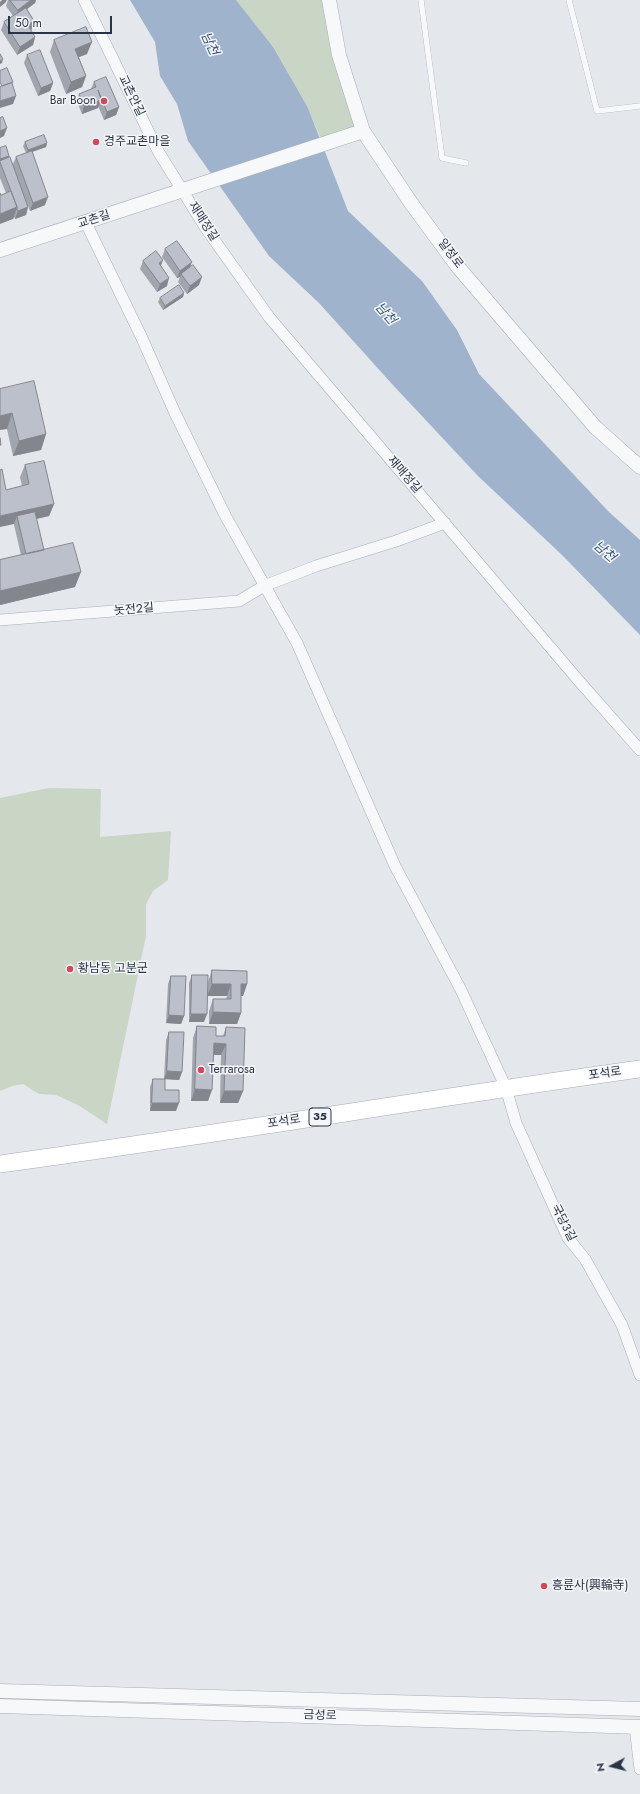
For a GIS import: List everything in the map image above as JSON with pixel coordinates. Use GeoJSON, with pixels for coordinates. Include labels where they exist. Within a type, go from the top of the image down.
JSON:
{"type":"FeatureCollection","features":[{"type":"Feature","properties":{"kind":"main road","name":"포석로"},"geometry":{"type":"LineString","coordinates":[[0,1164],[155,1143],[506,1088],[640,1069]]}},
{"type":"Feature","properties":{"kind":"street","name":"교촌안길"},"geometry":{"type":"LineString","coordinates":[[84,0],[158,151],[185,189]]}},
{"type":"Feature","properties":{"kind":"street","name":"일정로"},"geometry":{"type":"LineString","coordinates":[[329,0],[339,55],[363,131],[411,203],[458,266],[595,427],[640,467]]}},
{"type":"Feature","properties":{"kind":"street","name":"교촌길"},"geometry":{"type":"LineString","coordinates":[[0,250],[363,131]]}},
{"type":"Feature","properties":{"kind":"street","name":"재매정길"},"geometry":{"type":"LineString","coordinates":[[185,189],[205,227],[269,317],[640,750]]}},
{"type":"Feature","properties":{"kind":"street","name":"국당3길"},"geometry":{"type":"LineString","coordinates":[[86,223],[219,503],[297,643],[395,866],[461,990],[506,1088],[516,1124],[568,1238],[585,1259],[622,1325],[640,1375]]}},
{"type":"Feature","properties":{"kind":"street","name":"놋전2길"},"geometry":{"type":"LineString","coordinates":[[0,620],[239,601],[264,586],[316,566],[396,541],[445,523]]}},
{"type":"Feature","properties":{"kind":"street","name":"금성로"},"geometry":{"type":"LineString","coordinates":[[0,1691],[640,1709]]}},
{"type":"Feature","properties":{"kind":"street","name":"금성로"},"geometry":{"type":"LineString","coordinates":[[0,1706],[637,1727]]}},
{"type":"Feature","properties":{"kind":"street"},"geometry":{"type":"LineString","coordinates":[[637,1727],[640,1769]]}},
{"type":"Feature","properties":{"kind":"lane"},"geometry":{"type":"LineString","coordinates":[[421,0],[442,158],[466,163]]}},
{"type":"Feature","properties":{"kind":"lane"},"geometry":{"type":"LineString","coordinates":[[569,0],[597,111],[640,106]]}},
{"type":"Feature","properties":{"kind":"green space"},"geometry":{"type":"Polygon","coordinates":[[[236,0],[329,0],[363,131],[323,144],[308,108],[236,0]]]}},
{"type":"Feature","properties":{"kind":"green space","name":"황남동 고분군"},"geometry":{"type":"Polygon","coordinates":[[[49,788],[101,789],[100,837],[171,831],[168,880],[153,891],[146,904],[146,936],[107,1124],[78,1105],[56,1095],[39,1094],[23,1084],[12,1086],[0,1091],[0,798],[49,788]]]}},
{"type":"Feature","properties":{"kind":"water","name":"남천"},"geometry":{"type":"Polygon","coordinates":[[[130,0],[236,0],[273,47],[308,108],[348,211],[422,281],[457,330],[479,374],[608,511],[640,540],[640,635],[562,555],[478,476],[319,303],[269,256],[188,141],[177,104],[160,76],[155,42],[130,0]]]}},
{"type":"Feature","properties":{"kind":"building"},"geometry":{"type":"Polygon","coordinates":[[[10,0],[31,0],[18,10],[10,0]]]}},
{"type":"Feature","properties":{"kind":"building"},"geometry":{"type":"Polygon","coordinates":[[[26,8],[34,21],[28,25],[35,37],[20,47],[4,22],[26,8]]]}},
{"type":"Feature","properties":{"kind":"building"},"geometry":{"type":"Polygon","coordinates":[[[86,27],[92,42],[75,49],[86,76],[71,82],[54,40],[86,27]]]}},
{"type":"Feature","properties":{"kind":"building"},"geometry":{"type":"Polygon","coordinates":[[[40,50],[53,83],[41,88],[27,55],[40,50]]]}},
{"type":"Feature","properties":{"kind":"building"},"geometry":{"type":"Polygon","coordinates":[[[0,54],[3,59],[0,61],[0,54]]]}},
{"type":"Feature","properties":{"kind":"building"},"geometry":{"type":"Polygon","coordinates":[[[7,68],[13,82],[2,86],[0,82],[0,71],[7,68]]]}},
{"type":"Feature","properties":{"kind":"building"},"geometry":{"type":"Polygon","coordinates":[[[106,77],[119,107],[107,112],[98,90],[101,100],[84,106],[79,94],[96,87],[94,82],[106,77]]]}},
{"type":"Feature","properties":{"kind":"building"},"geometry":{"type":"Polygon","coordinates":[[[12,83],[16,96],[0,101],[0,87],[12,83]]]}},
{"type":"Feature","properties":{"kind":"building"},"geometry":{"type":"Polygon","coordinates":[[[3,117],[7,128],[0,131],[0,118],[3,117]]]}},
{"type":"Feature","properties":{"kind":"building"},"geometry":{"type":"Polygon","coordinates":[[[44,135],[47,143],[28,150],[25,142],[44,135]]]}},
{"type":"Feature","properties":{"kind":"building"},"geometry":{"type":"Polygon","coordinates":[[[6,146],[9,156],[0,159],[0,148],[6,146]]]}},
{"type":"Feature","properties":{"kind":"building"},"geometry":{"type":"Polygon","coordinates":[[[32,151],[48,197],[33,203],[16,157],[32,151]]]}},
{"type":"Feature","properties":{"kind":"building"},"geometry":{"type":"Polygon","coordinates":[[[10,157],[28,207],[18,211],[0,162],[10,157]]]}},
{"type":"Feature","properties":{"kind":"building"},"geometry":{"type":"Polygon","coordinates":[[[11,191],[17,207],[0,214],[0,193],[1,195],[11,191]]]}},
{"type":"Feature","properties":{"kind":"building"},"geometry":{"type":"Polygon","coordinates":[[[177,241],[192,262],[180,271],[165,249],[177,241]]]}},
{"type":"Feature","properties":{"kind":"building"},"geometry":{"type":"Polygon","coordinates":[[[156,251],[163,260],[159,263],[169,278],[160,284],[143,261],[156,251]]]}},
{"type":"Feature","properties":{"kind":"building"},"geometry":{"type":"Polygon","coordinates":[[[193,265],[202,277],[190,286],[181,274],[193,265]]]}},
{"type":"Feature","properties":{"kind":"building"},"geometry":{"type":"Polygon","coordinates":[[[179,285],[184,293],[165,306],[160,298],[179,285]]]}},
{"type":"Feature","properties":{"kind":"building"},"geometry":{"type":"Polygon","coordinates":[[[34,381],[46,434],[19,441],[12,413],[0,416],[0,389],[34,381]]]}},
{"type":"Feature","properties":{"kind":"building"},"geometry":{"type":"Polygon","coordinates":[[[44,461],[54,504],[0,516],[0,470],[2,469],[6,490],[29,484],[25,465],[44,461]]]}},
{"type":"Feature","properties":{"kind":"building"},"geometry":{"type":"Polygon","coordinates":[[[35,512],[44,550],[26,554],[17,516],[35,512]]]}},
{"type":"Feature","properties":{"kind":"building"},"geometry":{"type":"Polygon","coordinates":[[[73,543],[81,572],[0,591],[0,560],[73,543]]]}},
{"type":"Feature","properties":{"kind":"building"},"geometry":{"type":"Polygon","coordinates":[[[212,970],[247,971],[247,984],[241,984],[241,1013],[213,1012],[213,999],[231,999],[231,984],[212,984],[212,970]]]}},
{"type":"Feature","properties":{"kind":"building"},"geometry":{"type":"Polygon","coordinates":[[[192,975],[208,975],[207,1014],[191,1014],[192,975]]]}},
{"type":"Feature","properties":{"kind":"building"},"geometry":{"type":"Polygon","coordinates":[[[171,976],[186,976],[184,1016],[169,1015],[171,976]]]}},
{"type":"Feature","properties":{"kind":"building"},"geometry":{"type":"Polygon","coordinates":[[[197,1026],[216,1027],[216,1036],[225,1036],[226,1027],[245,1028],[243,1091],[224,1091],[226,1044],[214,1043],[212,1090],[195,1089],[197,1026]]]}},
{"type":"Feature","properties":{"kind":"building"},"geometry":{"type":"Polygon","coordinates":[[[169,1032],[184,1032],[182,1072],[167,1071],[169,1032]]]}},
{"type":"Feature","properties":{"kind":"building"},"geometry":{"type":"Polygon","coordinates":[[[153,1079],[165,1079],[165,1090],[179,1090],[179,1103],[152,1103],[153,1079]]]}},
{"type":"Feature","properties":{"kind":"place","name":"Bar Boon"},"geometry":{"type":"Point","coordinates":[104,101]}},
{"type":"Feature","properties":{"kind":"place","name":"경주교촌마을"},"geometry":{"type":"Point","coordinates":[96,142]}},
{"type":"Feature","properties":{"kind":"place","name":"황남동 고분군"},"geometry":{"type":"Point","coordinates":[70,969]}},
{"type":"Feature","properties":{"kind":"place","name":"Terrarosa"},"geometry":{"type":"Point","coordinates":[201,1070]}},
{"type":"Feature","properties":{"kind":"place","name":"흥륜사(興輪寺)"},"geometry":{"type":"Point","coordinates":[544,1586]}}]}
